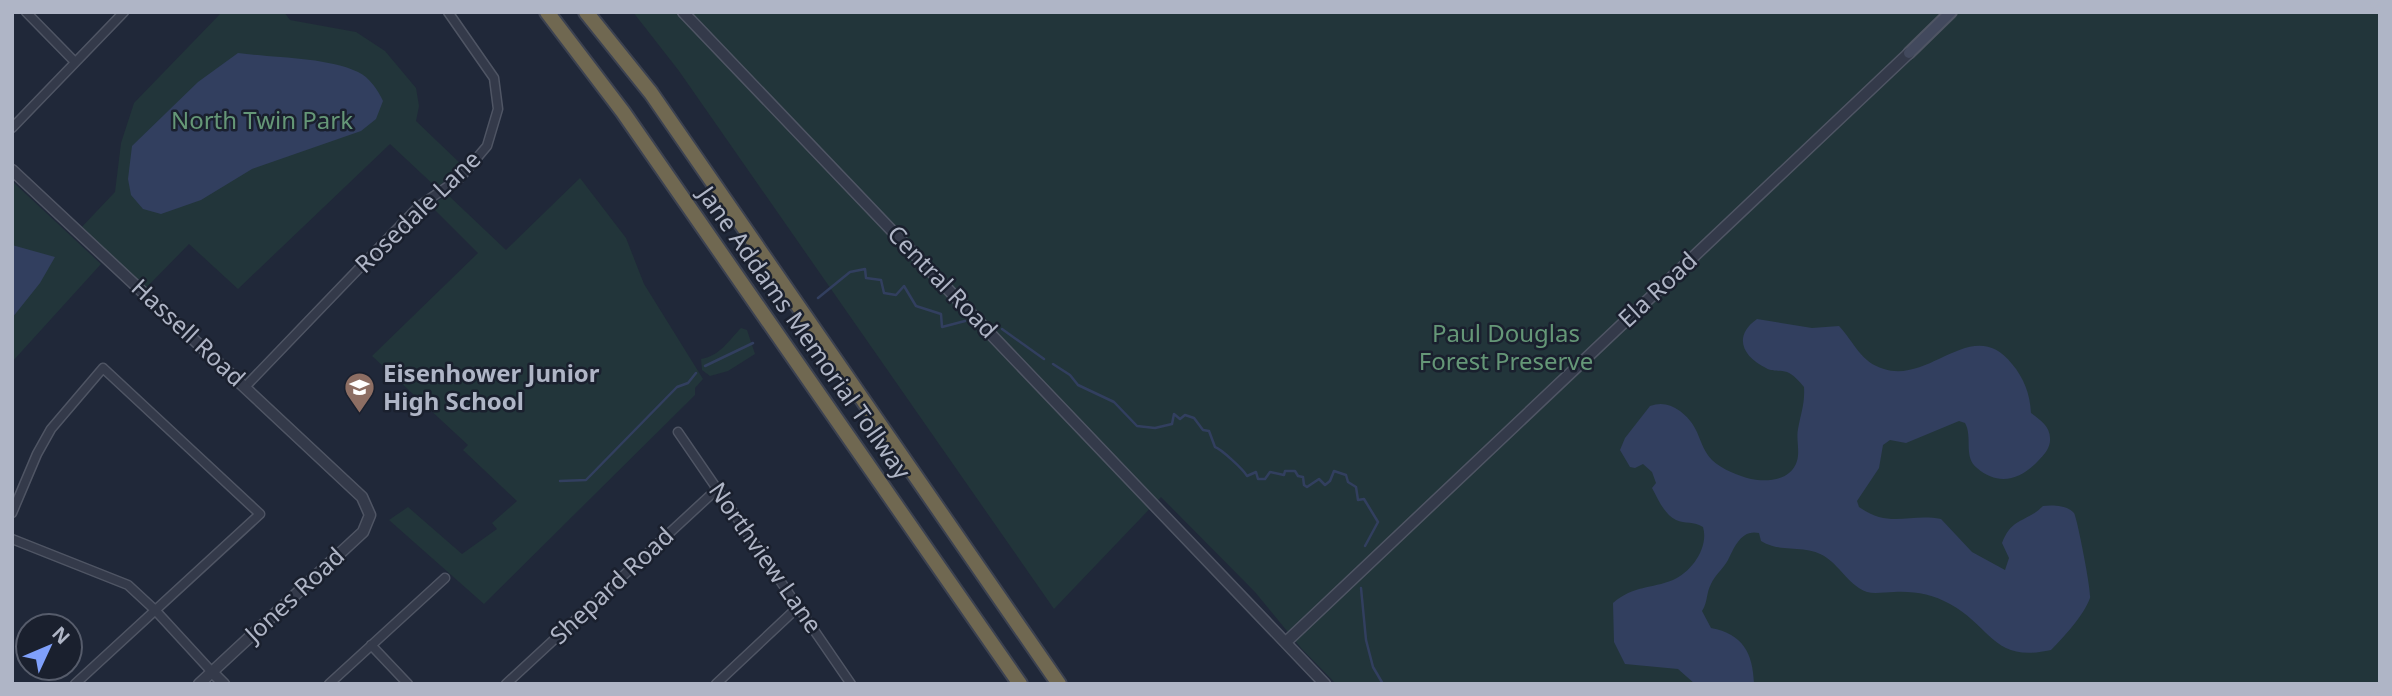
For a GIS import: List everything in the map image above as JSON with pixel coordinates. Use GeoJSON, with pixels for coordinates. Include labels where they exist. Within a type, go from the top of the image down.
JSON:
{"type":"FeatureCollection","features":[{"type":"Feature","properties":{"kind":"highway","name":"Jane Addams Memorial Tollway"},"geometry":{"type":"LineString","coordinates":[[547,12],[623,112],[1020,684]]}},
{"type":"Feature","properties":{"kind":"highway","name":"Jane Addams Memorial Tollway"},"geometry":{"type":"LineString","coordinates":[[586,12],[650,93],[1057,682]]}},
{"type":"Feature","properties":{"kind":"main road"},"geometry":{"type":"LineString","coordinates":[[1909,53],[1951,12]]}},
{"type":"Feature","properties":{"kind":"street"},"geometry":{"type":"LineString","coordinates":[[26,12],[75,62]]}},
{"type":"Feature","properties":{"kind":"street"},"geometry":{"type":"LineString","coordinates":[[12,128],[124,12]]}},
{"type":"Feature","properties":{"kind":"street","name":"Rosedale Lane"},"geometry":{"type":"LineString","coordinates":[[245,387],[419,206],[460,178],[487,146],[498,109],[494,78],[448,12]]}},
{"type":"Feature","properties":{"kind":"street","name":"Central Road"},"geometry":{"type":"LineString","coordinates":[[683,12],[1325,684]]}},
{"type":"Feature","properties":{"kind":"street","name":"Ela Road"},"geometry":{"type":"LineString","coordinates":[[1286,642],[1909,53]]}},
{"type":"Feature","properties":{"kind":"street","name":"Hassell Road"},"geometry":{"type":"LineString","coordinates":[[12,170],[362,497]]}},
{"type":"Feature","properties":{"kind":"street"},"geometry":{"type":"LineString","coordinates":[[12,513],[37,454],[51,429],[103,368],[260,514],[75,684]]}},
{"type":"Feature","properties":{"kind":"street","name":"Northview Lane"},"geometry":{"type":"LineString","coordinates":[[678,432],[851,684]]}},
{"type":"Feature","properties":{"kind":"street","name":"Shepard Road"},"geometry":{"type":"LineString","coordinates":[[506,684],[717,489]]}},
{"type":"Feature","properties":{"kind":"street","name":"Jones Road"},"geometry":{"type":"LineString","coordinates":[[200,684],[363,532],[370,515],[362,497]]}},
{"type":"Feature","properties":{"kind":"street"},"geometry":{"type":"LineString","coordinates":[[12,539],[128,585],[155,610],[223,684]]}},
{"type":"Feature","properties":{"kind":"street"},"geometry":{"type":"LineString","coordinates":[[329,684],[445,578]]}},
{"type":"Feature","properties":{"kind":"street"},"geometry":{"type":"LineString","coordinates":[[716,684],[798,607]]}},
{"type":"Feature","properties":{"kind":"street"},"geometry":{"type":"LineString","coordinates":[[371,645],[408,684]]}},
{"type":"Feature","properties":{"kind":"green space","name":"North Twin Park"},"geometry":{"type":"Polygon","coordinates":[[[222,12],[284,12],[290,20],[356,32],[385,51],[416,88],[419,106],[416,121],[462,165],[437,188],[390,144],[238,289],[189,244],[143,291],[78,231],[115,192],[121,143],[134,103],[222,12]]]}},
{"type":"Feature","properties":{"kind":"green space","name":"Paul Douglas Forest Preserve"},"geometry":{"type":"Polygon","coordinates":[[[633,12],[2380,12],[2380,684],[1336,684],[1301,648],[1255,592],[1161,497],[1054,609],[679,71],[633,12]]]}},
{"type":"Feature","properties":{"kind":"green space"},"geometry":{"type":"Polygon","coordinates":[[[580,178],[626,238],[644,284],[703,379],[695,388],[695,395],[484,604],[389,520],[408,507],[462,554],[497,529],[492,523],[517,501],[463,450],[468,445],[372,356],[478,253],[430,205],[448,195],[506,250],[580,178]]]}},
{"type":"Feature","properties":{"kind":"green space"},"geometry":{"type":"Polygon","coordinates":[[[12,181],[101,264],[12,362],[12,181]]]}},
{"type":"Feature","properties":{"kind":"green space"},"geometry":{"type":"Polygon","coordinates":[[[741,328],[747,330],[755,354],[728,371],[710,376],[702,370],[701,359],[719,351],[741,328]]]}},
{"type":"Feature","properties":{"kind":"water"},"geometry":{"type":"Polygon","coordinates":[[[238,53],[331,63],[358,72],[373,84],[383,101],[376,119],[361,131],[252,169],[201,200],[161,214],[143,209],[131,195],[128,179],[132,146],[198,82],[238,53]]]}},
{"type":"Feature","properties":{"kind":"water"},"geometry":{"type":"Polygon","coordinates":[[[12,245],[55,257],[40,283],[12,318],[12,245]]]}},
{"type":"Feature","properties":{"kind":"water"},"geometry":{"type":"Polygon","coordinates":[[[1757,319],[1812,328],[1839,326],[1863,357],[1884,369],[1901,371],[1918,368],[1951,353],[1982,346],[1997,350],[2012,364],[2026,387],[2031,413],[2043,423],[2050,434],[2047,451],[2031,467],[2009,478],[2001,479],[1985,474],[1970,458],[1967,429],[1965,423],[1959,421],[1906,443],[1890,440],[1883,445],[1879,468],[1857,501],[1859,507],[1880,517],[1941,519],[1972,552],[2005,570],[2009,558],[2002,543],[2015,524],[2043,506],[2059,506],[2071,510],[2076,518],[2081,540],[2090,598],[2078,618],[2051,650],[2017,652],[1994,641],[1964,613],[1950,604],[1916,593],[1867,592],[1856,586],[1819,553],[1769,545],[1761,541],[1759,533],[1753,533],[1747,534],[1736,545],[1711,584],[1702,611],[1711,628],[1731,635],[1744,647],[1751,663],[1754,684],[1695,684],[1678,669],[1625,664],[1614,642],[1613,603],[1628,593],[1680,576],[1692,565],[1704,543],[1703,527],[1676,520],[1668,514],[1652,488],[1656,483],[1652,472],[1643,464],[1630,467],[1620,450],[1625,438],[1650,406],[1665,404],[1680,411],[1696,430],[1712,460],[1736,474],[1757,480],[1778,479],[1790,473],[1797,461],[1804,387],[1790,373],[1768,369],[1746,352],[1743,339],[1745,332],[1757,319]]]}},
{"type":"Feature","properties":{"kind":"waterway"},"geometry":{"type":"LineString","coordinates":[[818,298],[850,272],[865,269],[866,278],[881,280],[884,293],[896,295],[904,286],[916,306],[941,314],[942,327],[965,321]]}},
{"type":"Feature","properties":{"kind":"waterway"},"geometry":{"type":"LineString","coordinates":[[1002,329],[1044,359]]}},
{"type":"Feature","properties":{"kind":"waterway"},"geometry":{"type":"LineString","coordinates":[[705,366],[753,343]]}},
{"type":"Feature","properties":{"kind":"waterway"},"geometry":{"type":"LineString","coordinates":[[1053,364],[1070,375],[1078,385],[1114,402],[1137,426],[1155,428],[1172,424],[1174,414],[1180,419],[1185,415],[1194,418],[1203,430],[1209,431],[1215,447],[1247,476],[1256,472],[1258,479],[1265,479],[1270,472],[1284,475],[1285,471],[1295,471],[1298,476],[1303,477],[1307,487],[1319,479],[1325,485],[1334,471],[1346,475],[1348,482],[1356,487],[1358,500],[1364,499],[1378,522],[1365,546]]}},
{"type":"Feature","properties":{"kind":"waterway"},"geometry":{"type":"LineString","coordinates":[[560,481],[586,480],[677,387],[688,383],[696,373]]}},
{"type":"Feature","properties":{"kind":"waterway"},"geometry":{"type":"LineString","coordinates":[[1361,588],[1366,640],[1373,667],[1383,684]]}},
{"type":"Feature","properties":{"kind":"place","name":"Eisenhower Junior High School"},"geometry":{"type":"Point","coordinates":[360,415]}}]}
